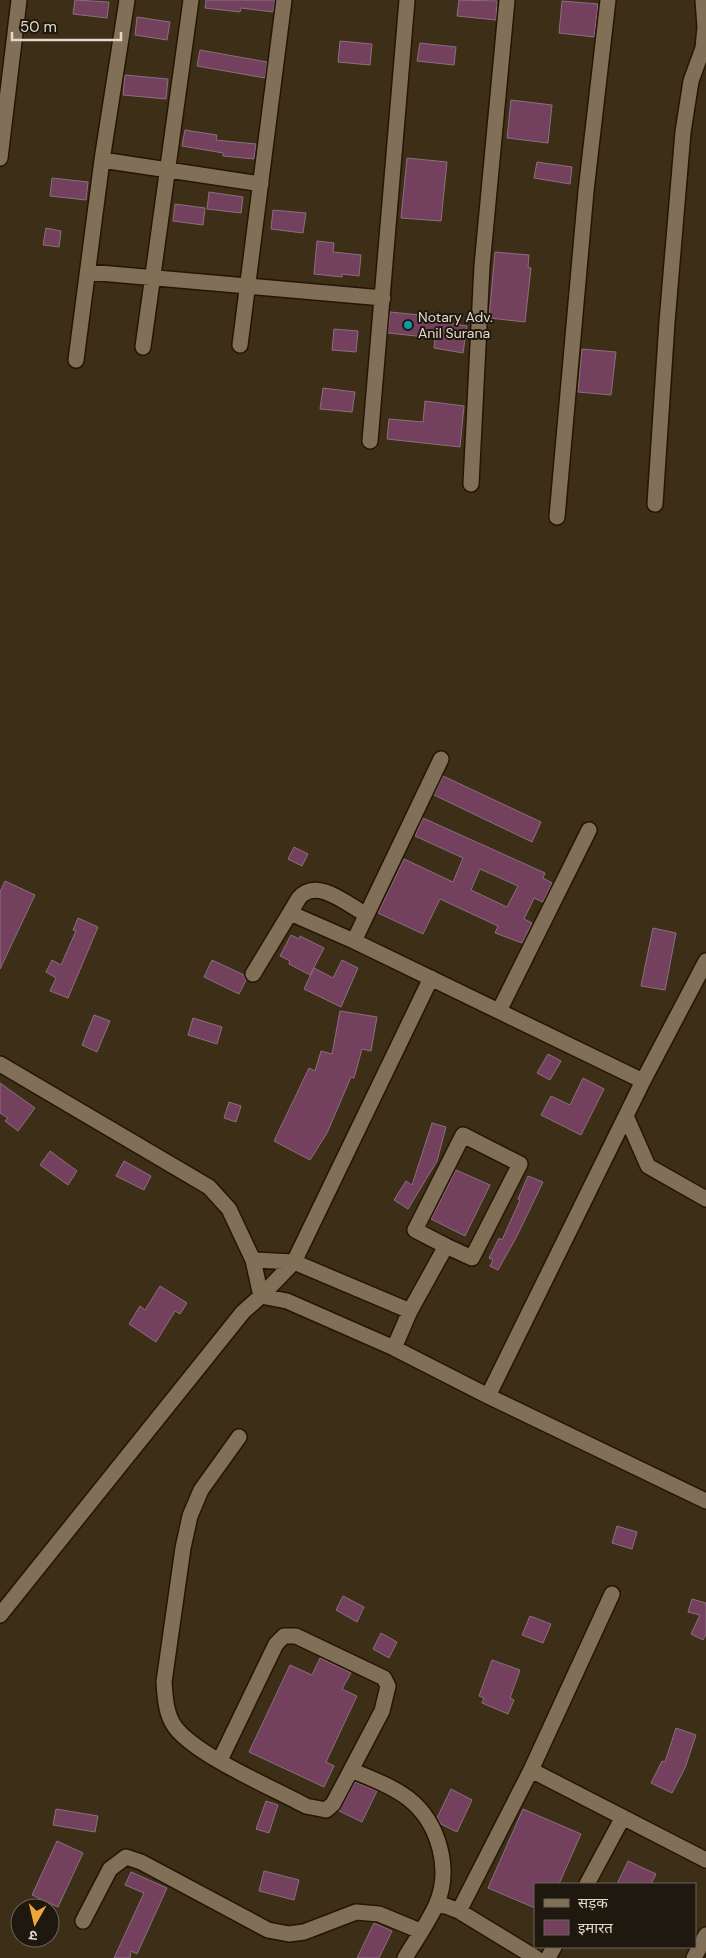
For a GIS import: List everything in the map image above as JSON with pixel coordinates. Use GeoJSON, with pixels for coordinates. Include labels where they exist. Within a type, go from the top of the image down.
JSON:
{"type":"FeatureCollection","features":[{"type":"Feature","properties":{"kind":"street"},"geometry":{"type":"LineString","coordinates":[[0,158],[19,0]]}},
{"type":"Feature","properties":{"kind":"street"},"geometry":{"type":"LineString","coordinates":[[76,360],[102,160],[127,0]]}},
{"type":"Feature","properties":{"kind":"street"},"geometry":{"type":"LineString","coordinates":[[143,347],[166,169],[191,0]]}},
{"type":"Feature","properties":{"kind":"street"},"geometry":{"type":"LineString","coordinates":[[240,345],[284,0]]}},
{"type":"Feature","properties":{"kind":"street"},"geometry":{"type":"LineString","coordinates":[[370,441],[407,0]]}},
{"type":"Feature","properties":{"kind":"street"},"geometry":{"type":"LineString","coordinates":[[471,484],[482,266],[507,0]]}},
{"type":"Feature","properties":{"kind":"street"},"geometry":{"type":"LineString","coordinates":[[557,517],[586,191],[608,0]]}},
{"type":"Feature","properties":{"kind":"street"},"geometry":{"type":"LineString","coordinates":[[655,504],[667,322],[684,132],[691,81],[703,48],[705,27],[703,0]]}},
{"type":"Feature","properties":{"kind":"street"},"geometry":{"type":"LineString","coordinates":[[102,160],[260,184]]}},
{"type":"Feature","properties":{"kind":"street"},"geometry":{"type":"LineString","coordinates":[[88,272],[383,298]]}},
{"type":"Feature","properties":{"kind":"street"},"geometry":{"type":"LineString","coordinates":[[354,941],[365,914],[441,759]]}},
{"type":"Feature","properties":{"kind":"street"},"geometry":{"type":"LineString","coordinates":[[499,1011],[589,830]]}},
{"type":"Feature","properties":{"kind":"street"},"geometry":{"type":"LineString","coordinates":[[253,974],[302,893],[313,889],[323,891],[365,914]]}},
{"type":"Feature","properties":{"kind":"street"},"geometry":{"type":"LineString","coordinates":[[290,913],[354,941],[643,1081]]}},
{"type":"Feature","properties":{"kind":"street"},"geometry":{"type":"LineString","coordinates":[[488,1396],[643,1081],[706,961]]}},
{"type":"Feature","properties":{"kind":"street"},"geometry":{"type":"LineString","coordinates":[[0,1615],[242,1312],[261,1296],[294,1262],[431,978]]}},
{"type":"Feature","properties":{"kind":"street"},"geometry":{"type":"LineString","coordinates":[[0,1064],[209,1187],[229,1209],[253,1260],[261,1296]]}},
{"type":"Feature","properties":{"kind":"street"},"geometry":{"type":"LineString","coordinates":[[626,1116],[648,1166],[706,1199]]}},
{"type":"Feature","properties":{"kind":"street"},"geometry":{"type":"LineString","coordinates":[[463,1135],[520,1164],[472,1258],[446,1246],[415,1230],[463,1135]]}},
{"type":"Feature","properties":{"kind":"street"},"geometry":{"type":"LineString","coordinates":[[394,1348],[410,1311],[446,1246]]}},
{"type":"Feature","properties":{"kind":"street"},"geometry":{"type":"LineString","coordinates":[[253,1260],[294,1262],[410,1311]]}},
{"type":"Feature","properties":{"kind":"street"},"geometry":{"type":"LineString","coordinates":[[261,1296],[287,1302],[394,1348],[488,1396],[706,1501]]}},
{"type":"Feature","properties":{"kind":"street"},"geometry":{"type":"LineString","coordinates":[[220,1760],[276,1644],[284,1636],[296,1636],[384,1678],[388,1686],[382,1710],[333,1804],[326,1810],[317,1810],[220,1760],[193,1746],[174,1726],[166,1704],[164,1682],[190,1516],[201,1490],[239,1437]]}},
{"type":"Feature","properties":{"kind":"street"},"geometry":{"type":"LineString","coordinates":[[459,1911],[531,1770],[612,1594]]}},
{"type":"Feature","properties":{"kind":"street"},"geometry":{"type":"LineString","coordinates":[[351,1770],[397,1790],[421,1811],[439,1844],[444,1861],[444,1876],[436,1906],[405,1958]]}},
{"type":"Feature","properties":{"kind":"street"},"geometry":{"type":"LineString","coordinates":[[531,1770],[706,1860]]}},
{"type":"Feature","properties":{"kind":"street"},"geometry":{"type":"LineString","coordinates":[[588,1883],[623,1818]]}},
{"type":"Feature","properties":{"kind":"street"},"geometry":{"type":"LineString","coordinates":[[83,1922],[110,1870],[126,1858],[141,1862],[268,1930],[289,1934],[304,1932],[356,1912],[378,1914],[420,1931]]}},
{"type":"Feature","properties":{"kind":"street"},"geometry":{"type":"LineString","coordinates":[[436,1906],[446,1906],[459,1911],[536,1958]]}},
{"type":"Feature","properties":{"kind":"street"},"geometry":{"type":"LineString","coordinates":[[694,1958],[706,1935]]}},
{"type":"Feature","properties":{"kind":"building"},"geometry":{"type":"Polygon","coordinates":[[[75,0],[109,2],[107,18],[73,14],[75,0]]]}},
{"type":"Feature","properties":{"kind":"building"},"geometry":{"type":"Polygon","coordinates":[[[206,0],[275,0],[273,12],[241,8],[240,12],[205,8],[206,0]]]}},
{"type":"Feature","properties":{"kind":"building"},"geometry":{"type":"Polygon","coordinates":[[[459,0],[497,1],[496,20],[457,16],[459,0]]]}},
{"type":"Feature","properties":{"kind":"building"},"geometry":{"type":"Polygon","coordinates":[[[562,1],[598,4],[594,37],[559,33],[562,1]]]}},
{"type":"Feature","properties":{"kind":"building"},"geometry":{"type":"Polygon","coordinates":[[[137,17],[170,22],[167,40],[135,35],[137,17]]]}},
{"type":"Feature","properties":{"kind":"building"},"geometry":{"type":"Polygon","coordinates":[[[340,41],[372,44],[370,65],[338,62],[340,41]]]}},
{"type":"Feature","properties":{"kind":"building"},"geometry":{"type":"Polygon","coordinates":[[[420,43],[456,47],[454,65],[417,61],[420,43]]]}},
{"type":"Feature","properties":{"kind":"building"},"geometry":{"type":"Polygon","coordinates":[[[200,50],[267,62],[265,78],[197,66],[200,50]]]}},
{"type":"Feature","properties":{"kind":"building"},"geometry":{"type":"Polygon","coordinates":[[[125,75],[168,79],[166,99],[123,95],[125,75]]]}},
{"type":"Feature","properties":{"kind":"building"},"geometry":{"type":"Polygon","coordinates":[[[511,100],[552,105],[548,143],[507,138],[511,100]]]}},
{"type":"Feature","properties":{"kind":"building"},"geometry":{"type":"Polygon","coordinates":[[[185,130],[217,135],[216,140],[256,144],[254,159],[223,156],[223,153],[182,146],[185,130]]]}},
{"type":"Feature","properties":{"kind":"building"},"geometry":{"type":"Polygon","coordinates":[[[407,158],[447,162],[441,221],[401,218],[407,158]]]}},
{"type":"Feature","properties":{"kind":"building"},"geometry":{"type":"Polygon","coordinates":[[[537,162],[572,167],[570,184],[534,178],[537,162]]]}},
{"type":"Feature","properties":{"kind":"building"},"geometry":{"type":"Polygon","coordinates":[[[52,178],[88,182],[86,200],[50,196],[52,178]]]}},
{"type":"Feature","properties":{"kind":"building"},"geometry":{"type":"Polygon","coordinates":[[[209,192],[243,197],[241,213],[207,209],[209,192]]]}},
{"type":"Feature","properties":{"kind":"building"},"geometry":{"type":"Polygon","coordinates":[[[175,204],[205,208],[203,225],[173,221],[175,204]]]}},
{"type":"Feature","properties":{"kind":"building"},"geometry":{"type":"Polygon","coordinates":[[[273,210],[306,213],[303,233],[271,229],[273,210]]]}},
{"type":"Feature","properties":{"kind":"building"},"geometry":{"type":"Polygon","coordinates":[[[46,228],[61,231],[59,247],[43,245],[46,228]]]}},
{"type":"Feature","properties":{"kind":"building"},"geometry":{"type":"Polygon","coordinates":[[[317,241],[334,243],[333,252],[361,255],[359,276],[342,274],[342,277],[314,274],[317,241]]]}},
{"type":"Feature","properties":{"kind":"building"},"geometry":{"type":"Polygon","coordinates":[[[495,252],[529,255],[528,267],[531,268],[525,322],[489,318],[495,252]]]}},
{"type":"Feature","properties":{"kind":"building"},"geometry":{"type":"Polygon","coordinates":[[[390,312],[430,316],[429,320],[467,326],[463,353],[434,348],[435,338],[388,333],[390,312]]]}},
{"type":"Feature","properties":{"kind":"building"},"geometry":{"type":"Polygon","coordinates":[[[334,329],[358,331],[356,352],[332,350],[334,329]]]}},
{"type":"Feature","properties":{"kind":"building"},"geometry":{"type":"Polygon","coordinates":[[[582,349],[616,352],[611,395],[578,392],[582,349]]]}},
{"type":"Feature","properties":{"kind":"building"},"geometry":{"type":"Polygon","coordinates":[[[323,388],[355,392],[352,412],[320,409],[323,388]]]}},
{"type":"Feature","properties":{"kind":"building"},"geometry":{"type":"Polygon","coordinates":[[[425,401],[464,406],[460,447],[387,439],[389,419],[423,422],[425,401]]]}},
{"type":"Feature","properties":{"kind":"building"},"geometry":{"type":"Polygon","coordinates":[[[443,776],[541,822],[532,842],[434,795],[443,776]]]}},
{"type":"Feature","properties":{"kind":"building"},"geometry":{"type":"Polygon","coordinates":[[[423,818],[545,873],[543,878],[552,883],[543,902],[534,898],[524,919],[532,923],[522,943],[495,933],[498,926],[440,899],[423,934],[378,913],[404,859],[453,882],[463,858],[415,836],[423,818]],[[480,869],[471,890],[507,907],[518,886],[480,869]]]}},
{"type":"Feature","properties":{"kind":"building"},"geometry":{"type":"Polygon","coordinates":[[[294,847],[308,854],[302,866],[288,859],[294,847]]]}},
{"type":"Feature","properties":{"kind":"building"},"geometry":{"type":"Polygon","coordinates":[[[5,881],[35,895],[0,969],[0,892],[5,881]]]}},
{"type":"Feature","properties":{"kind":"building"},"geometry":{"type":"Polygon","coordinates":[[[78,918],[98,927],[68,998],[50,991],[56,978],[46,972],[52,960],[61,965],[76,931],[73,930],[78,918]]]}},
{"type":"Feature","properties":{"kind":"building"},"geometry":{"type":"Polygon","coordinates":[[[653,928],[676,933],[665,990],[641,986],[653,928]]]}},
{"type":"Feature","properties":{"kind":"building"},"geometry":{"type":"Polygon","coordinates":[[[291,935],[299,939],[300,936],[324,948],[310,975],[289,964],[290,961],[280,956],[291,935]]]}},
{"type":"Feature","properties":{"kind":"building"},"geometry":{"type":"Polygon","coordinates":[[[212,960],[244,975],[246,980],[239,994],[204,977],[212,960]]]}},
{"type":"Feature","properties":{"kind":"building"},"geometry":{"type":"Polygon","coordinates":[[[342,960],[358,968],[341,1007],[304,989],[314,968],[333,978],[342,960]]]}},
{"type":"Feature","properties":{"kind":"building"},"geometry":{"type":"Polygon","coordinates":[[[340,1011],[377,1017],[371,1051],[362,1049],[354,1078],[351,1077],[327,1133],[310,1160],[274,1141],[309,1068],[315,1071],[321,1051],[332,1054],[340,1011]]]}},
{"type":"Feature","properties":{"kind":"building"},"geometry":{"type":"Polygon","coordinates":[[[94,1015],[110,1021],[97,1052],[82,1045],[94,1015]]]}},
{"type":"Feature","properties":{"kind":"building"},"geometry":{"type":"Polygon","coordinates":[[[193,1018],[222,1027],[217,1044],[188,1035],[193,1018]]]}},
{"type":"Feature","properties":{"kind":"building"},"geometry":{"type":"Polygon","coordinates":[[[548,1054],[561,1061],[550,1080],[537,1073],[548,1054]]]}},
{"type":"Feature","properties":{"kind":"building"},"geometry":{"type":"Polygon","coordinates":[[[583,1078],[604,1089],[581,1135],[541,1115],[551,1096],[570,1105],[583,1078]]]}},
{"type":"Feature","properties":{"kind":"building"},"geometry":{"type":"Polygon","coordinates":[[[0,1083],[35,1108],[18,1131],[5,1121],[8,1118],[0,1113],[0,1083]]]}},
{"type":"Feature","properties":{"kind":"building"},"geometry":{"type":"Polygon","coordinates":[[[229,1102],[241,1106],[236,1122],[224,1118],[229,1102]]]}},
{"type":"Feature","properties":{"kind":"building"},"geometry":{"type":"Polygon","coordinates":[[[432,1123],[446,1127],[437,1161],[408,1209],[394,1200],[406,1181],[412,1185],[432,1123]]]}},
{"type":"Feature","properties":{"kind":"building"},"geometry":{"type":"Polygon","coordinates":[[[50,1151],[77,1171],[68,1185],[40,1165],[50,1151]]]}},
{"type":"Feature","properties":{"kind":"building"},"geometry":{"type":"Polygon","coordinates":[[[124,1161],[151,1176],[144,1190],[116,1176],[124,1161]]]}},
{"type":"Feature","properties":{"kind":"building"},"geometry":{"type":"Polygon","coordinates":[[[456,1170],[490,1185],[465,1236],[431,1219],[456,1170]]]}},
{"type":"Feature","properties":{"kind":"building"},"geometry":{"type":"Polygon","coordinates":[[[528,1176],[543,1182],[498,1270],[490,1266],[493,1260],[489,1258],[499,1238],[502,1240],[520,1200],[518,1199],[528,1176]]]}},
{"type":"Feature","properties":{"kind":"building"},"geometry":{"type":"Polygon","coordinates":[[[160,1286],[187,1303],[180,1314],[175,1311],[156,1342],[129,1324],[140,1306],[145,1310],[160,1286]]]}},
{"type":"Feature","properties":{"kind":"building"},"geometry":{"type":"Polygon","coordinates":[[[617,1526],[637,1532],[632,1549],[612,1543],[617,1526]]]}},
{"type":"Feature","properties":{"kind":"building"},"geometry":{"type":"Polygon","coordinates":[[[343,1596],[364,1607],[357,1622],[336,1610],[343,1596]]]}},
{"type":"Feature","properties":{"kind":"building"},"geometry":{"type":"Polygon","coordinates":[[[692,1599],[706,1603],[706,1634],[703,1640],[691,1634],[700,1615],[688,1612],[692,1599]]]}},
{"type":"Feature","properties":{"kind":"building"},"geometry":{"type":"Polygon","coordinates":[[[530,1616],[551,1624],[543,1643],[522,1635],[530,1616]]]}},
{"type":"Feature","properties":{"kind":"building"},"geometry":{"type":"Polygon","coordinates":[[[381,1633],[397,1642],[389,1658],[373,1649],[381,1633]]]}},
{"type":"Feature","properties":{"kind":"building"},"geometry":{"type":"Polygon","coordinates":[[[320,1658],[351,1673],[342,1689],[357,1696],[326,1762],[334,1766],[324,1787],[249,1752],[290,1665],[312,1675],[320,1658]]]}},
{"type":"Feature","properties":{"kind":"building"},"geometry":{"type":"Polygon","coordinates":[[[492,1660],[520,1670],[510,1698],[514,1700],[508,1714],[482,1703],[484,1698],[479,1696],[492,1660]]]}},
{"type":"Feature","properties":{"kind":"building"},"geometry":{"type":"Polygon","coordinates":[[[676,1728],[696,1735],[685,1768],[672,1793],[651,1783],[662,1761],[665,1762],[676,1728]]]}},
{"type":"Feature","properties":{"kind":"building"},"geometry":{"type":"Polygon","coordinates":[[[355,1782],[377,1791],[362,1822],[339,1811],[355,1782]]]}},
{"type":"Feature","properties":{"kind":"building"},"geometry":{"type":"Polygon","coordinates":[[[451,1789],[472,1800],[457,1832],[441,1824],[437,1818],[451,1789]]]}},
{"type":"Feature","properties":{"kind":"building"},"geometry":{"type":"Polygon","coordinates":[[[266,1801],[278,1805],[269,1833],[256,1829],[266,1801]]]}},
{"type":"Feature","properties":{"kind":"building"},"geometry":{"type":"Polygon","coordinates":[[[56,1809],[98,1816],[95,1832],[53,1825],[56,1809]]]}},
{"type":"Feature","properties":{"kind":"building"},"geometry":{"type":"Polygon","coordinates":[[[523,1809],[581,1834],[559,1883],[534,1883],[534,1908],[488,1888],[523,1809]]]}},
{"type":"Feature","properties":{"kind":"building"},"geometry":{"type":"Polygon","coordinates":[[[57,1841],[83,1853],[60,1903],[60,1898],[38,1898],[32,1895],[57,1841]]]}},
{"type":"Feature","properties":{"kind":"building"},"geometry":{"type":"Polygon","coordinates":[[[628,1861],[656,1874],[652,1883],[617,1883],[628,1861]]]}},
{"type":"Feature","properties":{"kind":"building"},"geometry":{"type":"Polygon","coordinates":[[[264,1871],[299,1880],[294,1900],[259,1891],[264,1871]]]}},
{"type":"Feature","properties":{"kind":"building"},"geometry":{"type":"Polygon","coordinates":[[[131,1872],[167,1888],[137,1954],[131,1951],[130,1958],[114,1958],[144,1893],[125,1885],[131,1872]]]}},
{"type":"Feature","properties":{"kind":"building"},"geometry":{"type":"Polygon","coordinates":[[[374,1923],[392,1931],[379,1958],[357,1958],[374,1923]]]}},
{"type":"Feature","properties":{"kind":"place","name":"Notary Adv. Anil Surana"},"geometry":{"type":"Point","coordinates":[408,325]}}]}
